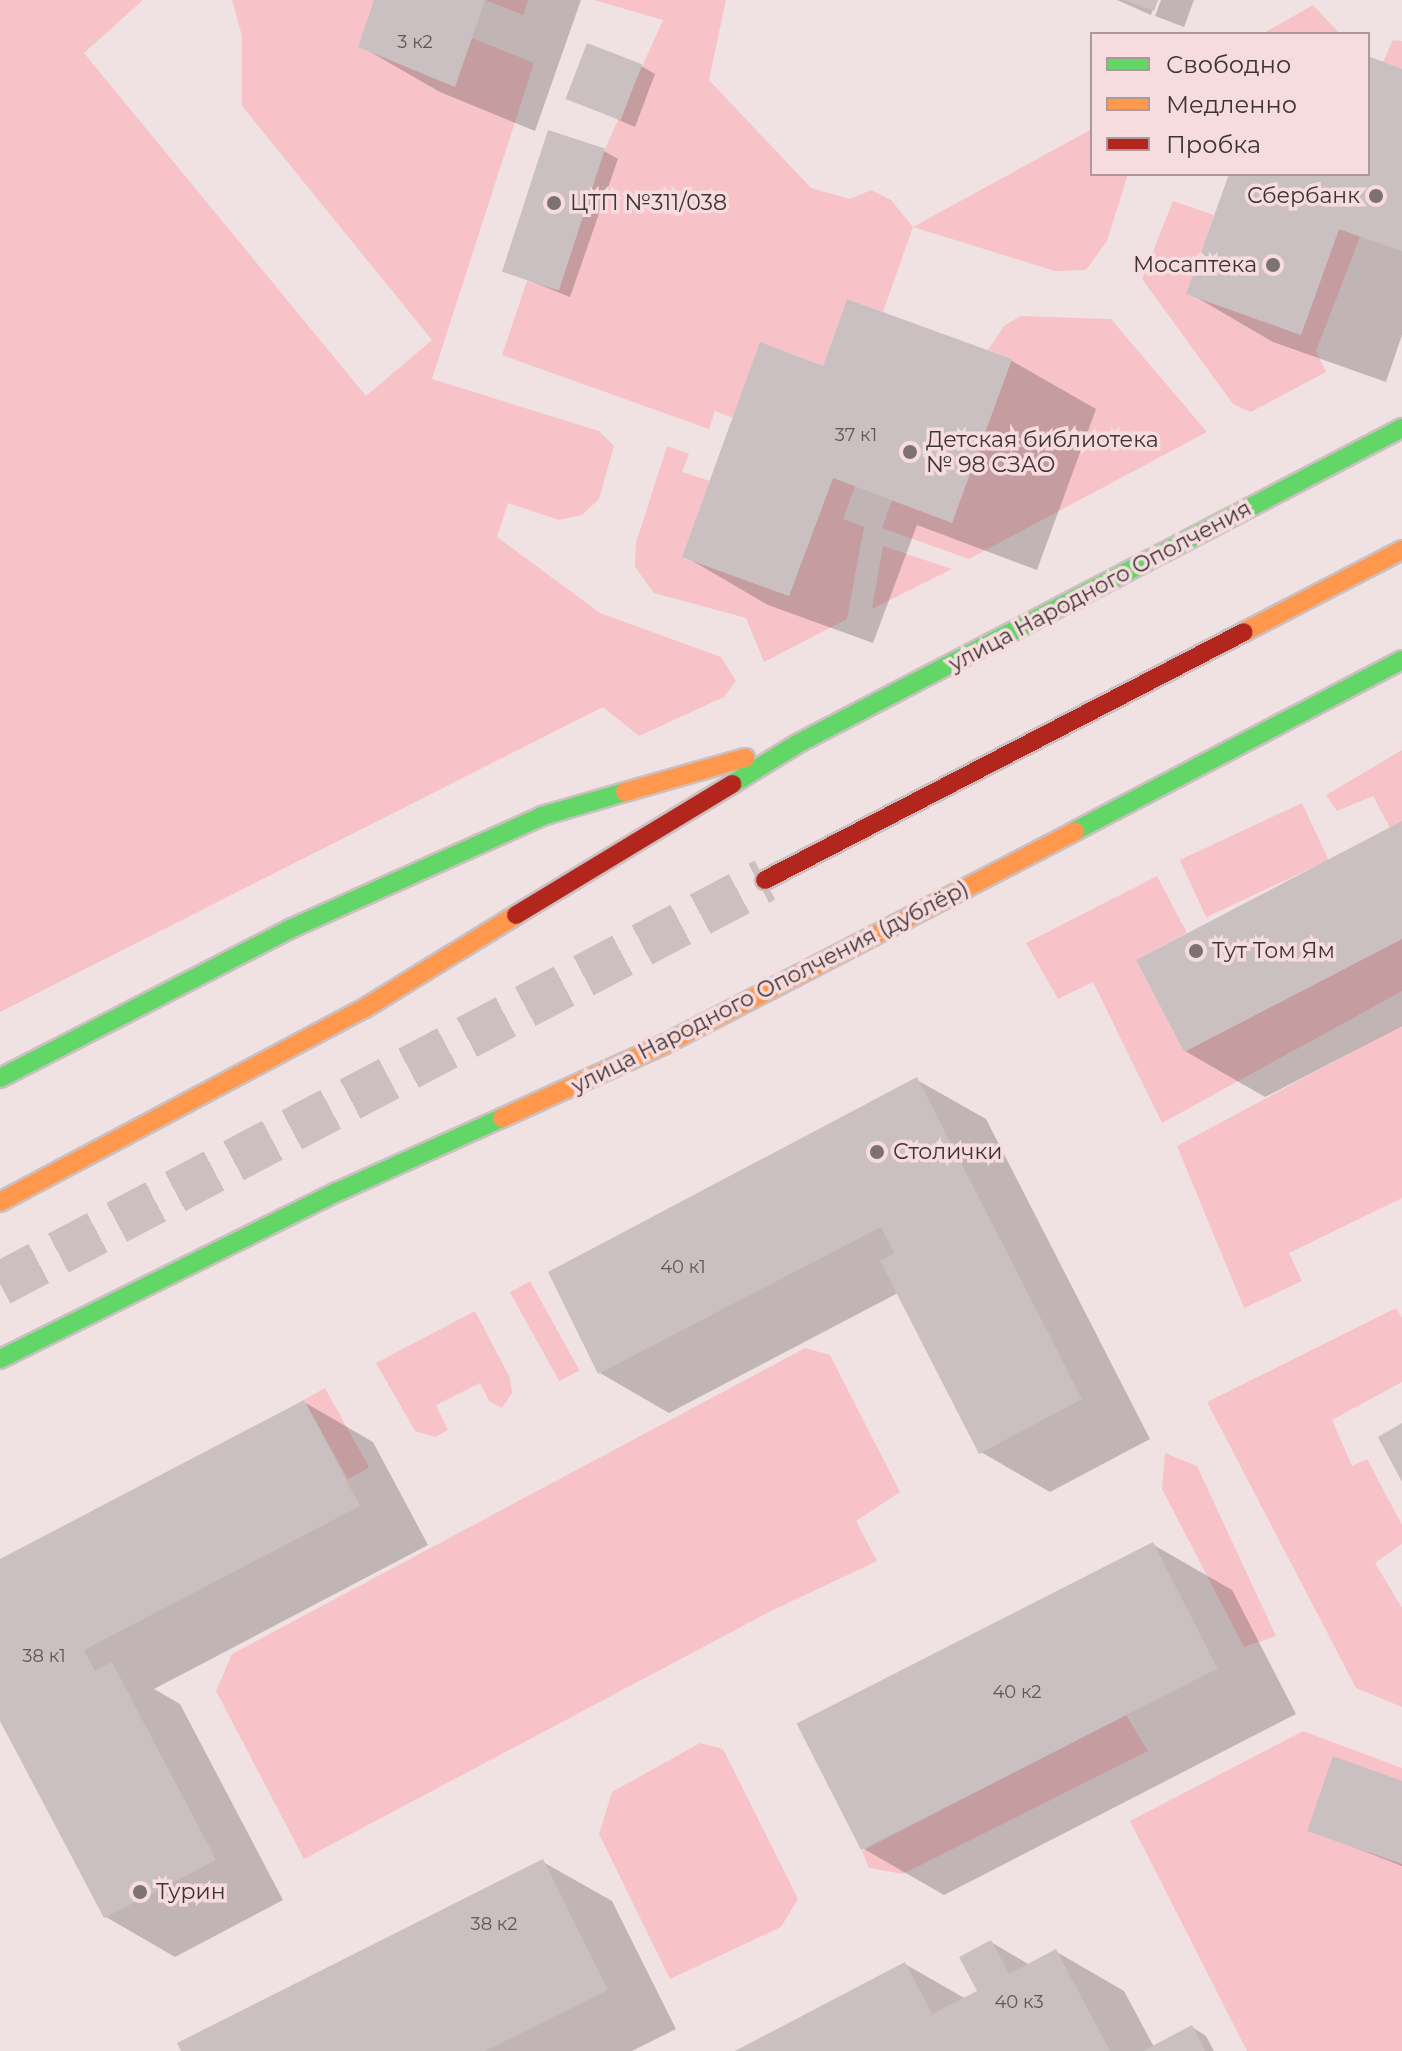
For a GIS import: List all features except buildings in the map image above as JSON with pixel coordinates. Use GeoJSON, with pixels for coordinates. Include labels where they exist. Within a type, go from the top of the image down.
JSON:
{"type":"FeatureCollection","features":[{"type":"Feature","properties":{"kind":"street","name":"улица Народного Ополчения"},"geometry":{"type":"LineString","coordinates":[[797,744],[1402,428]]}},
{"type":"Feature","properties":{"kind":"street"},"geometry":{"type":"LineString","coordinates":[[765,880],[1402,550]]}},
{"type":"Feature","properties":{"kind":"street","name":"улица Народного Ополчения (дублёр)"},"geometry":{"type":"LineString","coordinates":[[0,1359],[337,1192],[663,1045],[1402,660]]}},
{"type":"Feature","properties":{"kind":"street"},"geometry":{"type":"LineString","coordinates":[[0,1078],[292,928],[542,816],[797,744]]}},
{"type":"Feature","properties":{"kind":"street"},"geometry":{"type":"LineString","coordinates":[[0,1202],[365,1008],[797,744]]}},
{"type":"Feature","properties":{"kind":"shaded area"},"geometry":{"type":"Polygon","coordinates":[[[0,0],[143,0],[84,53],[366,396],[432,340],[242,106],[242,36],[232,0],[374,0],[455,86],[472,38],[534,63],[432,379],[599,431],[614,446],[599,499],[582,515],[559,520],[508,503],[497,537],[600,613],[721,657],[736,681],[724,697],[639,736],[603,707],[0,1012],[0,0]]]}},
{"type":"Feature","properties":{"kind":"shaded area"},"geometry":{"type":"Polygon","coordinates":[[[485,0],[528,0],[523,15],[485,0]]]}},
{"type":"Feature","properties":{"kind":"shaded area"},"geometry":{"type":"Polygon","coordinates":[[[594,0],[726,0],[709,80],[811,188],[850,199],[871,190],[891,200],[913,227],[883,312],[847,299],[823,366],[733,418],[715,411],[709,429],[502,355],[527,281],[555,290],[605,149],[663,20],[594,0]]]}},
{"type":"Feature","properties":{"kind":"shaded area"},"geometry":{"type":"Polygon","coordinates":[[[1313,5],[1338,32],[1266,32],[1313,5]]]}},
{"type":"Feature","properties":{"kind":"shaded area"},"geometry":{"type":"Polygon","coordinates":[[[1393,40],[1402,41],[1402,69],[1383,62],[1393,40]]]}},
{"type":"Feature","properties":{"kind":"shaded area"},"geometry":{"type":"Polygon","coordinates":[[[1090,130],[1090,176],[1127,176],[1107,241],[1086,270],[1055,271],[913,227],[1090,130]]]}},
{"type":"Feature","properties":{"kind":"shaded area"},"geometry":{"type":"Polygon","coordinates":[[[1173,201],[1214,215],[1187,294],[1301,335],[1339,229],[1360,237],[1316,351],[1326,372],[1251,412],[1233,404],[1142,279],[1173,201]]]}},
{"type":"Feature","properties":{"kind":"shaded area"},"geometry":{"type":"Polygon","coordinates":[[[1020,316],[1111,319],[1207,432],[969,559],[882,528],[892,500],[952,522],[1012,359],[988,350],[1004,326],[1020,316]]]}},
{"type":"Feature","properties":{"kind":"shaded area"},"geometry":{"type":"Polygon","coordinates":[[[667,446],[689,454],[682,472],[710,481],[682,557],[789,596],[833,478],[855,486],[843,519],[864,527],[847,619],[764,662],[746,618],[654,593],[635,567],[636,543],[667,446]]]}},
{"type":"Feature","properties":{"kind":"shaded area"},"geometry":{"type":"Polygon","coordinates":[[[883,546],[952,569],[872,609],[883,546]]]}},
{"type":"Feature","properties":{"kind":"shaded area"},"geometry":{"type":"Polygon","coordinates":[[[1402,750],[1402,821],[1390,828],[1373,796],[1337,811],[1326,795],[1402,750]]]}},
{"type":"Feature","properties":{"kind":"shaded area"},"geometry":{"type":"Polygon","coordinates":[[[1302,803],[1329,860],[1206,917],[1180,860],[1302,803]]]}},
{"type":"Feature","properties":{"kind":"shaded area"},"geometry":{"type":"Polygon","coordinates":[[[1157,876],[1187,933],[1136,960],[1184,1052],[1402,939],[1402,991],[1162,1123],[1093,982],[1058,999],[1026,943],[1157,876]]]}},
{"type":"Feature","properties":{"kind":"shaded area"},"geometry":{"type":"Polygon","coordinates":[[[1402,1025],[1402,1198],[1289,1253],[1302,1281],[1244,1308],[1177,1146],[1402,1025]]]}},
{"type":"Feature","properties":{"kind":"shaded area"},"geometry":{"type":"Polygon","coordinates":[[[530,1281],[579,1370],[559,1381],[510,1292],[530,1281]]]}},
{"type":"Feature","properties":{"kind":"shaded area"},"geometry":{"type":"Polygon","coordinates":[[[1396,1308],[1402,1318],[1402,1382],[1332,1420],[1352,1466],[1367,1459],[1402,1525],[1402,1544],[1375,1563],[1402,1608],[1402,1707],[1356,1688],[1207,1402],[1396,1308]]]}},
{"type":"Feature","properties":{"kind":"shaded area"},"geometry":{"type":"Polygon","coordinates":[[[475,1311],[510,1378],[512,1393],[502,1408],[489,1401],[480,1383],[436,1405],[448,1430],[435,1437],[415,1431],[376,1363],[475,1311]]]}},
{"type":"Feature","properties":{"kind":"shaded area"},"geometry":{"type":"Polygon","coordinates":[[[805,1348],[830,1355],[900,1492],[856,1521],[877,1561],[769,1612],[304,1859],[216,1691],[232,1654],[805,1348]]]}},
{"type":"Feature","properties":{"kind":"shaded area"},"geometry":{"type":"Polygon","coordinates":[[[325,1388],[369,1468],[348,1479],[304,1400],[325,1388]]]}},
{"type":"Feature","properties":{"kind":"shaded area"},"geometry":{"type":"Polygon","coordinates":[[[1165,1453],[1197,1466],[1276,1636],[1244,1647],[1162,1489],[1165,1453]]]}},
{"type":"Feature","properties":{"kind":"shaded area"},"geometry":{"type":"Polygon","coordinates":[[[1126,1715],[1148,1751],[903,1874],[869,1868],[862,1851],[1126,1715]]]}},
{"type":"Feature","properties":{"kind":"shaded area"},"geometry":{"type":"Polygon","coordinates":[[[1303,1731],[1402,1768],[1402,2051],[1247,2051],[1130,1821],[1303,1731]]]}},
{"type":"Feature","properties":{"kind":"shaded area"},"geometry":{"type":"Polygon","coordinates":[[[700,1743],[723,1749],[798,1899],[781,1927],[670,1979],[599,1834],[612,1792],[700,1743]]]}},
{"type":"Feature","properties":{"kind":"tunnel"},"geometry":{"type":"LineString","coordinates":[[0,1284],[765,880]]}},
{"type":"Feature","properties":{"kind":"traffic: fast"},"geometry":{"type":"LineString","coordinates":[[732,784],[797,744],[1402,428]]}},
{"type":"Feature","properties":{"kind":"traffic: fast"},"geometry":{"type":"LineString","coordinates":[[1075,831],[1402,660]]}},
{"type":"Feature","properties":{"kind":"traffic: fast"},"geometry":{"type":"LineString","coordinates":[[0,1078],[292,928],[542,816],[625,792]]}},
{"type":"Feature","properties":{"kind":"traffic: fast"},"geometry":{"type":"LineString","coordinates":[[0,1359],[337,1192],[502,1118]]}},
{"type":"Feature","properties":{"kind":"traffic: slow"},"geometry":{"type":"LineString","coordinates":[[1244,632],[1402,550]]}},
{"type":"Feature","properties":{"kind":"traffic: slow"},"geometry":{"type":"LineString","coordinates":[[625,792],[745,758]]}},
{"type":"Feature","properties":{"kind":"traffic: slow"},"geometry":{"type":"LineString","coordinates":[[502,1118],[663,1045],[1075,831]]}},
{"type":"Feature","properties":{"kind":"traffic: slow"},"geometry":{"type":"LineString","coordinates":[[0,1202],[365,1008],[516,915]]}},
{"type":"Feature","properties":{"kind":"traffic: jam"},"geometry":{"type":"LineString","coordinates":[[765,880],[1244,632]]}},
{"type":"Feature","properties":{"kind":"traffic: jam"},"geometry":{"type":"LineString","coordinates":[[516,915],[732,784]]}},
{"type":"Feature","properties":{"kind":"place","name":"Сбербанк"},"geometry":{"type":"Point","coordinates":[1376,196]}},
{"type":"Feature","properties":{"kind":"place","name":"ЦТП №311/038"},"geometry":{"type":"Point","coordinates":[554,203]}},
{"type":"Feature","properties":{"kind":"place","name":"Мосаптека"},"geometry":{"type":"Point","coordinates":[1273,265]}},
{"type":"Feature","properties":{"kind":"place","name":"Детская библиотека № 98 СЗАО"},"geometry":{"type":"Point","coordinates":[910,452]}},
{"type":"Feature","properties":{"kind":"place","name":"Тут Том Ям"},"geometry":{"type":"Point","coordinates":[1196,951]}},
{"type":"Feature","properties":{"kind":"place","name":"Столички"},"geometry":{"type":"Point","coordinates":[877,1152]}},
{"type":"Feature","properties":{"kind":"place","name":"Турин"},"geometry":{"type":"Point","coordinates":[140,1892]}}]}
